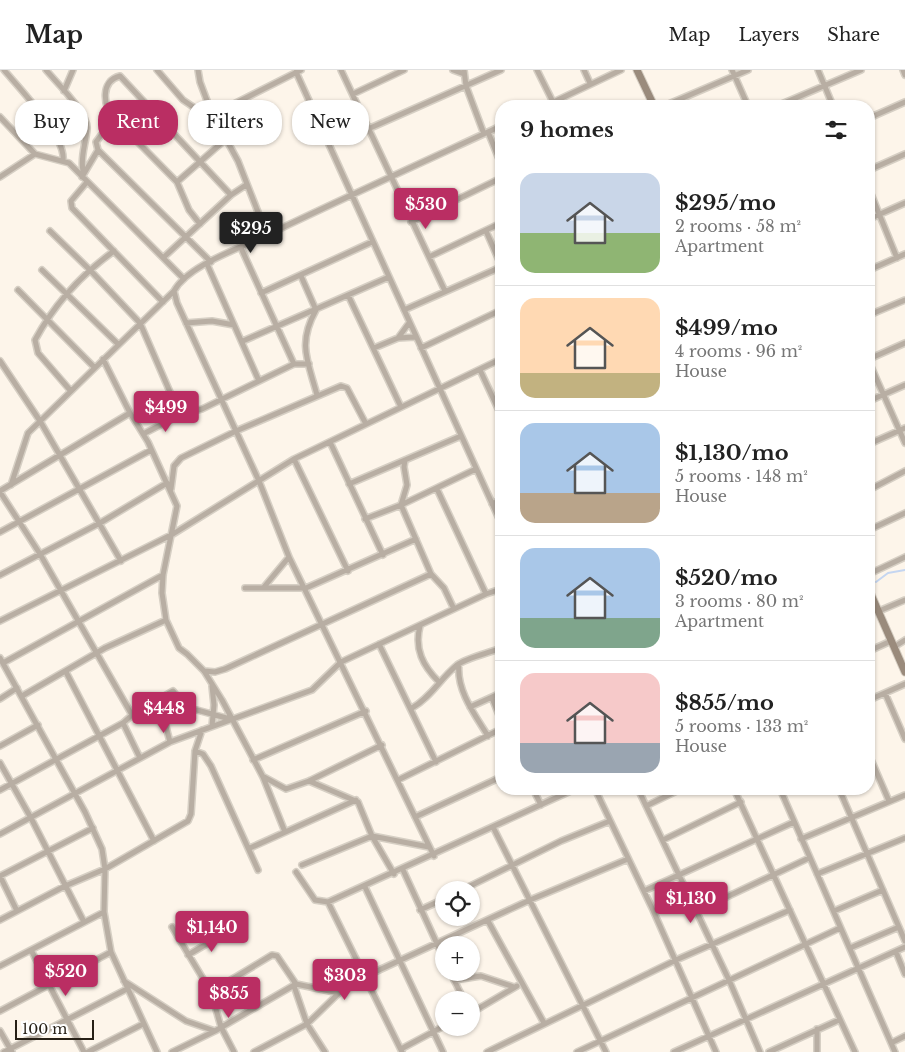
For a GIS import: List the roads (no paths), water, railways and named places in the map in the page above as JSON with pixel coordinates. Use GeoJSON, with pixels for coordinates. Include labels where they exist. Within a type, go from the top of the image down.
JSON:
{"type":"FeatureCollection","features":[{"type":"Feature","properties":{"kind":"street"},"geometry":{"type":"LineString","coordinates":[[4,70],[46,121],[62,148],[63,160]]}},
{"type":"Feature","properties":{"kind":"street"},"geometry":{"type":"LineString","coordinates":[[46,70],[86,118],[82,174]]}},
{"type":"Feature","properties":{"kind":"street"},"geometry":{"type":"LineString","coordinates":[[64,91],[73,70]]}},
{"type":"Feature","properties":{"kind":"street"},"geometry":{"type":"LineString","coordinates":[[157,70],[183,100],[188,103]]}},
{"type":"Feature","properties":{"kind":"street"},"geometry":{"type":"LineString","coordinates":[[199,70],[205,100]]}},
{"type":"Feature","properties":{"kind":"street"},"geometry":{"type":"LineString","coordinates":[[341,70],[356,100]]}},
{"type":"Feature","properties":{"kind":"street"},"geometry":{"type":"LineString","coordinates":[[353,94],[404,70]]}},
{"type":"Feature","properties":{"kind":"street"},"geometry":{"type":"LineString","coordinates":[[453,70],[464,72],[466,86],[495,152]]}},
{"type":"Feature","properties":{"kind":"street"},"geometry":{"type":"LineString","coordinates":[[369,129],[501,70]]}},
{"type":"Feature","properties":{"kind":"street"},"geometry":{"type":"LineString","coordinates":[[537,70],[552,100]]}},
{"type":"Feature","properties":{"kind":"street"},"geometry":{"type":"LineString","coordinates":[[584,70],[590,83]]}},
{"type":"Feature","properties":{"kind":"street"},"geometry":{"type":"LineString","coordinates":[[557,100],[621,70]]}},
{"type":"Feature","properties":{"kind":"street"},"geometry":{"type":"LineString","coordinates":[[638,70],[651,100]]}},
{"type":"Feature","properties":{"kind":"street"},"geometry":{"type":"LineString","coordinates":[[732,70],[745,100]]}},
{"type":"Feature","properties":{"kind":"street"},"geometry":{"type":"LineString","coordinates":[[678,100],[748,70]]}},
{"type":"Feature","properties":{"kind":"street"},"geometry":{"type":"LineString","coordinates":[[818,70],[830,100]]}},
{"type":"Feature","properties":{"kind":"street"},"geometry":{"type":"LineString","coordinates":[[792,100],[861,70]]}},
{"type":"Feature","properties":{"kind":"street"},"geometry":{"type":"LineString","coordinates":[[903,70],[905,75]]}},
{"type":"Feature","properties":{"kind":"street"},"geometry":{"type":"LineString","coordinates":[[239,100],[289,72],[299,71],[372,242],[495,510]]}},
{"type":"Feature","properties":{"kind":"street"},"geometry":{"type":"LineString","coordinates":[[107,100],[106,93],[111,81],[120,76],[142,100]]}},
{"type":"Feature","properties":{"kind":"street"},"geometry":{"type":"LineString","coordinates":[[875,115],[905,102]]}},
{"type":"Feature","properties":{"kind":"street"},"geometry":{"type":"LineString","coordinates":[[0,117],[35,154],[63,160],[82,174],[87,182],[184,279]]}},
{"type":"Feature","properties":{"kind":"street"},"geometry":{"type":"LineString","coordinates":[[11,486],[25,438],[70,390],[163,302],[184,279],[209,263],[352,193],[495,129]]}},
{"type":"Feature","properties":{"kind":"street"},"geometry":{"type":"LineString","coordinates":[[369,131],[445,291]]}},
{"type":"Feature","properties":{"kind":"street"},"geometry":{"type":"LineString","coordinates":[[178,138],[231,195]]}},
{"type":"Feature","properties":{"kind":"street"},"geometry":{"type":"LineString","coordinates":[[98,139],[96,142],[98,150],[187,237],[209,263],[259,381]]}},
{"type":"Feature","properties":{"kind":"street"},"geometry":{"type":"LineString","coordinates":[[141,145],[177,182],[189,210],[200,224]]}},
{"type":"Feature","properties":{"kind":"street"},"geometry":{"type":"LineString","coordinates":[[177,182],[219,145]]}},
{"type":"Feature","properties":{"kind":"street"},"geometry":{"type":"LineString","coordinates":[[229,145],[267,235]]}},
{"type":"Feature","properties":{"kind":"street"},"geometry":{"type":"LineString","coordinates":[[82,174],[98,150]]}},
{"type":"Feature","properties":{"kind":"street"},"geometry":{"type":"LineString","coordinates":[[0,177],[35,154]]}},
{"type":"Feature","properties":{"kind":"street"},"geometry":{"type":"LineString","coordinates":[[875,167],[905,154]]}},
{"type":"Feature","properties":{"kind":"street"},"geometry":{"type":"LineString","coordinates":[[411,222],[495,181]]}},
{"type":"Feature","properties":{"kind":"street"},"geometry":{"type":"LineString","coordinates":[[87,182],[71,205],[163,302]]}},
{"type":"Feature","properties":{"kind":"street"},"geometry":{"type":"LineString","coordinates":[[164,257],[231,195],[246,185]]}},
{"type":"Feature","properties":{"kind":"street"},"geometry":{"type":"LineString","coordinates":[[875,203],[897,258]]}},
{"type":"Feature","properties":{"kind":"street"},"geometry":{"type":"LineString","coordinates":[[875,217],[905,203]]}},
{"type":"Feature","properties":{"kind":"street"},"geometry":{"type":"LineString","coordinates":[[429,257],[495,226]]}},
{"type":"Feature","properties":{"kind":"street"},"geometry":{"type":"LineString","coordinates":[[486,231],[495,252]]}},
{"type":"Feature","properties":{"kind":"street"},"geometry":{"type":"LineString","coordinates":[[50,232],[89,269],[140,323],[180,415]]}},
{"type":"Feature","properties":{"kind":"street"},"geometry":{"type":"LineString","coordinates":[[261,293],[372,242]]}},
{"type":"Feature","properties":{"kind":"street"},"geometry":{"type":"LineString","coordinates":[[241,248],[294,364]]}},
{"type":"Feature","properties":{"kind":"street"},"geometry":{"type":"LineString","coordinates":[[70,390],[38,354],[35,340],[45,319],[89,269],[114,251]]}},
{"type":"Feature","properties":{"kind":"street"},"geometry":{"type":"LineString","coordinates":[[875,267],[905,254]]}},
{"type":"Feature","properties":{"kind":"street"},"geometry":{"type":"LineString","coordinates":[[404,310],[495,269]]}},
{"type":"Feature","properties":{"kind":"street"},"geometry":{"type":"LineString","coordinates":[[42,270],[118,344]]}},
{"type":"Feature","properties":{"kind":"street"},"geometry":{"type":"LineString","coordinates":[[301,276],[316,310],[306,331],[304,342],[317,395]]}},
{"type":"Feature","properties":{"kind":"street"},"geometry":{"type":"LineString","coordinates":[[243,341],[389,277]]}},
{"type":"Feature","properties":{"kind":"street"},"geometry":{"type":"LineString","coordinates":[[18,290],[94,367]]}},
{"type":"Feature","properties":{"kind":"street"},"geometry":{"type":"LineString","coordinates":[[174,291],[220,400],[259,480],[289,557],[366,711],[434,856]]}},
{"type":"Feature","properties":{"kind":"street"},"geometry":{"type":"LineString","coordinates":[[348,295],[401,407]]}},
{"type":"Feature","properties":{"kind":"street"},"geometry":{"type":"LineString","coordinates":[[875,313],[905,300]]}},
{"type":"Feature","properties":{"kind":"street"},"geometry":{"type":"LineString","coordinates":[[422,348],[495,313]]}},
{"type":"Feature","properties":{"kind":"street"},"geometry":{"type":"LineString","coordinates":[[186,322],[212,321],[234,325]]}},
{"type":"Feature","properties":{"kind":"street"},"geometry":{"type":"LineString","coordinates":[[398,338],[409,323]]}},
{"type":"Feature","properties":{"kind":"street"},"geometry":{"type":"LineString","coordinates":[[374,348],[398,338],[416,337]]}},
{"type":"Feature","properties":{"kind":"street"},"geometry":{"type":"LineString","coordinates":[[875,358],[905,343]]}},
{"type":"Feature","properties":{"kind":"street"},"geometry":{"type":"LineString","coordinates":[[103,359],[171,489],[177,506],[162,593],[166,620],[179,648],[188,654],[212,683],[263,777],[285,832]]}},
{"type":"Feature","properties":{"kind":"street"},"geometry":{"type":"LineString","coordinates":[[0,361],[40,421],[121,561]]}},
{"type":"Feature","properties":{"kind":"street"},"geometry":{"type":"LineString","coordinates":[[0,622],[173,534],[294,459],[495,362]]}},
{"type":"Feature","properties":{"kind":"street"},"geometry":{"type":"LineString","coordinates":[[143,434],[180,415],[197,411],[294,364],[309,364]]}},
{"type":"Feature","properties":{"kind":"street"},"geometry":{"type":"LineString","coordinates":[[480,370],[495,401]]}},
{"type":"Feature","properties":{"kind":"street"},"geometry":{"type":"LineString","coordinates":[[875,374],[902,429],[905,443]]}},
{"type":"Feature","properties":{"kind":"street"},"geometry":{"type":"LineString","coordinates":[[875,398],[905,385]]}},
{"type":"Feature","properties":{"kind":"street"},"geometry":{"type":"LineString","coordinates":[[171,489],[171,477],[177,461],[236,431],[317,395],[344,386],[366,424]]}},
{"type":"Feature","properties":{"kind":"street"},"geometry":{"type":"LineString","coordinates":[[130,413],[0,492],[40,554],[132,715]]}},
{"type":"Feature","properties":{"kind":"street"},"geometry":{"type":"LineString","coordinates":[[875,441],[902,429]]}},
{"type":"Feature","properties":{"kind":"street"},"geometry":{"type":"LineString","coordinates":[[349,484],[461,436]]}},
{"type":"Feature","properties":{"kind":"street"},"geometry":{"type":"LineString","coordinates":[[330,442],[383,555]]}},
{"type":"Feature","properties":{"kind":"street"},"geometry":{"type":"LineString","coordinates":[[0,532],[151,450]]}},
{"type":"Feature","properties":{"kind":"street"},"geometry":{"type":"LineString","coordinates":[[294,459],[348,571]]}},
{"type":"Feature","properties":{"kind":"street"},"geometry":{"type":"LineString","coordinates":[[405,460],[404,467],[407,485],[401,505],[430,574],[444,588],[454,609]]}},
{"type":"Feature","properties":{"kind":"street"},"geometry":{"type":"LineString","coordinates":[[365,518],[401,505],[476,469]]}},
{"type":"Feature","properties":{"kind":"street"},"geometry":{"type":"LineString","coordinates":[[875,487],[905,471]]}},
{"type":"Feature","properties":{"kind":"street"},"geometry":{"type":"LineString","coordinates":[[0,575],[100,523],[167,483]]}},
{"type":"Feature","properties":{"kind":"street"},"geometry":{"type":"LineString","coordinates":[[438,488],[486,594]]}},
{"type":"Feature","properties":{"kind":"street"},"geometry":{"type":"LineString","coordinates":[[875,527],[905,514]]}},
{"type":"Feature","properties":{"kind":"street"},"geometry":{"type":"LineString","coordinates":[[245,588],[306,588],[348,571],[416,539]]}},
{"type":"Feature","properties":{"kind":"street"},"geometry":{"type":"LineString","coordinates":[[264,587],[289,557]]}},
{"type":"Feature","properties":{"kind":"street"},"geometry":{"type":"LineString","coordinates":[[875,571],[905,557]]}},
{"type":"Feature","properties":{"kind":"street"},"geometry":{"type":"LineString","coordinates":[[204,671],[215,672],[225,669],[430,574]]}},
{"type":"Feature","properties":{"kind":"street"},"geometry":{"type":"LineString","coordinates":[[157,1052],[111,952],[104,912],[105,869],[102,850],[93,828],[56,758],[1,661],[80,622],[164,575]]}},
{"type":"Feature","properties":{"kind":"street"},"geometry":{"type":"LineString","coordinates":[[0,834],[170,742],[312,690],[341,662],[495,591]]}},
{"type":"Feature","properties":{"kind":"street"},"geometry":{"type":"LineString","coordinates":[[879,611],[905,600]]}},
{"type":"Feature","properties":{"kind":"street"},"geometry":{"type":"LineString","coordinates":[[875,608],[879,611],[905,672]]}},
{"type":"Feature","properties":{"kind":"street"},"geometry":{"type":"LineString","coordinates":[[22,696],[66,672],[97,652],[166,620]]}},
{"type":"Feature","properties":{"kind":"street"},"geometry":{"type":"LineString","coordinates":[[420,626],[417,639],[422,658],[439,682]]}},
{"type":"Feature","properties":{"kind":"street"},"geometry":{"type":"LineString","coordinates":[[875,649],[905,640]]}},
{"type":"Feature","properties":{"kind":"street"},"geometry":{"type":"LineString","coordinates":[[379,644],[412,708],[436,762]]}},
{"type":"Feature","properties":{"kind":"street"},"geometry":{"type":"LineString","coordinates":[[412,708],[427,699],[439,682],[459,664],[495,650]]}},
{"type":"Feature","properties":{"kind":"street"},"geometry":{"type":"LineString","coordinates":[[459,664],[459,679],[470,707],[488,736]]}},
{"type":"Feature","properties":{"kind":"street"},"geometry":{"type":"LineString","coordinates":[[66,672],[154,840]]}},
{"type":"Feature","properties":{"kind":"street"},"geometry":{"type":"LineString","coordinates":[[212,683],[214,715],[212,726]]}},
{"type":"Feature","properties":{"kind":"street"},"geometry":{"type":"LineString","coordinates":[[875,697],[905,684]]}},
{"type":"Feature","properties":{"kind":"street"},"geometry":{"type":"LineString","coordinates":[[0,699],[18,688]]}},
{"type":"Feature","properties":{"kind":"street"},"geometry":{"type":"LineString","coordinates":[[0,790],[123,723],[132,715],[173,691],[188,710],[231,719]]}},
{"type":"Feature","properties":{"kind":"street"},"geometry":{"type":"LineString","coordinates":[[885,693],[905,739]]}},
{"type":"Feature","properties":{"kind":"street"},"geometry":{"type":"LineString","coordinates":[[470,707],[495,696]]}},
{"type":"Feature","properties":{"kind":"street"},"geometry":{"type":"LineString","coordinates":[[492,698],[495,705]]}},
{"type":"Feature","properties":{"kind":"street"},"geometry":{"type":"LineString","coordinates":[[159,700],[170,742]]}},
{"type":"Feature","properties":{"kind":"street"},"geometry":{"type":"LineString","coordinates":[[253,760],[366,711]]}},
{"type":"Feature","properties":{"kind":"street"},"geometry":{"type":"LineString","coordinates":[[123,723],[140,758]]}},
{"type":"Feature","properties":{"kind":"street"},"geometry":{"type":"LineString","coordinates":[[0,746],[38,725]]}},
{"type":"Feature","properties":{"kind":"street"},"geometry":{"type":"LineString","coordinates":[[0,920],[65,886],[105,869],[188,821],[191,814],[195,751],[202,730]]}},
{"type":"Feature","properties":{"kind":"street"},"geometry":{"type":"LineString","coordinates":[[398,780],[495,732]]}},
{"type":"Feature","properties":{"kind":"street"},"geometry":{"type":"LineString","coordinates":[[263,777],[286,789],[309,781],[382,745]]}},
{"type":"Feature","properties":{"kind":"street"},"geometry":{"type":"LineString","coordinates":[[195,751],[206,758],[250,848],[258,870]]}},
{"type":"Feature","properties":{"kind":"street"},"geometry":{"type":"LineString","coordinates":[[0,762],[84,922]]}},
{"type":"Feature","properties":{"kind":"street"},"geometry":{"type":"LineString","coordinates":[[875,769],[889,801]]}},
{"type":"Feature","properties":{"kind":"street"},"geometry":{"type":"LineString","coordinates":[[415,817],[495,780]]}},
{"type":"Feature","properties":{"kind":"street"},"geometry":{"type":"LineString","coordinates":[[309,781],[356,800],[372,836],[394,874]]}},
{"type":"Feature","properties":{"kind":"street"},"geometry":{"type":"LineString","coordinates":[[536,795],[541,805]]}},
{"type":"Feature","properties":{"kind":"street"},"geometry":{"type":"LineString","coordinates":[[296,872],[315,900],[328,902],[434,856],[562,795]]}},
{"type":"Feature","properties":{"kind":"street"},"geometry":{"type":"LineString","coordinates":[[598,795],[676,960],[716,1052]]}},
{"type":"Feature","properties":{"kind":"street"},"geometry":{"type":"LineString","coordinates":[[641,795],[729,980],[760,1052]]}},
{"type":"Feature","properties":{"kind":"street"},"geometry":{"type":"LineString","coordinates":[[646,806],[669,795]]}},
{"type":"Feature","properties":{"kind":"street"},"geometry":{"type":"LineString","coordinates":[[737,795],[855,1052]]}},
{"type":"Feature","properties":{"kind":"street"},"geometry":{"type":"LineString","coordinates":[[783,795],[895,1052]]}},
{"type":"Feature","properties":{"kind":"street"},"geometry":{"type":"LineString","coordinates":[[843,795],[905,941]]}},
{"type":"Feature","properties":{"kind":"street"},"geometry":{"type":"LineString","coordinates":[[801,839],[905,795]]}},
{"type":"Feature","properties":{"kind":"street"},"geometry":{"type":"LineString","coordinates":[[250,848],[356,800]]}},
{"type":"Feature","properties":{"kind":"street"},"geometry":{"type":"LineString","coordinates":[[663,840],[740,802]]}},
{"type":"Feature","properties":{"kind":"street"},"geometry":{"type":"LineString","coordinates":[[480,881],[561,841],[610,821]]}},
{"type":"Feature","properties":{"kind":"street"},"geometry":{"type":"LineString","coordinates":[[644,891],[794,822]]}},
{"type":"Feature","properties":{"kind":"street"},"geometry":{"type":"LineString","coordinates":[[493,827],[606,1052]]}},
{"type":"Feature","properties":{"kind":"street"},"geometry":{"type":"LineString","coordinates":[[17,911],[0,876],[93,828]]}},
{"type":"Feature","properties":{"kind":"street"},"geometry":{"type":"LineString","coordinates":[[302,865],[372,836],[429,847]]}},
{"type":"Feature","properties":{"kind":"street"},"geometry":{"type":"LineString","coordinates":[[817,874],[867,853],[905,840]]}},
{"type":"Feature","properties":{"kind":"street"},"geometry":{"type":"LineString","coordinates":[[697,911],[809,858]]}},
{"type":"Feature","properties":{"kind":"street"},"geometry":{"type":"LineString","coordinates":[[456,936],[530,900],[628,859]]}},
{"type":"Feature","properties":{"kind":"street"},"geometry":{"type":"LineString","coordinates":[[403,870],[435,941]]}},
{"type":"Feature","properties":{"kind":"street"},"geometry":{"type":"LineString","coordinates":[[365,887],[443,1052]]}},
{"type":"Feature","properties":{"kind":"street"},"geometry":{"type":"LineString","coordinates":[[834,910],[883,890]]}},
{"type":"Feature","properties":{"kind":"street"},"geometry":{"type":"LineString","coordinates":[[328,902],[401,1051],[434,1030]]}},
{"type":"Feature","properties":{"kind":"street"},"geometry":{"type":"LineString","coordinates":[[420,910],[435,902]]}},
{"type":"Feature","properties":{"kind":"street"},"geometry":{"type":"LineString","coordinates":[[486,1052],[676,960],[790,910]]}},
{"type":"Feature","properties":{"kind":"street"},"geometry":{"type":"LineString","coordinates":[[0,966],[104,912]]}},
{"type":"Feature","properties":{"kind":"street"},"geometry":{"type":"LineString","coordinates":[[488,921],[544,1023]]}},
{"type":"Feature","properties":{"kind":"street"},"geometry":{"type":"LineString","coordinates":[[172,927],[211,992],[221,1027],[234,1052]]}},
{"type":"Feature","properties":{"kind":"street"},"geometry":{"type":"LineString","coordinates":[[850,948],[899,927]]}},
{"type":"Feature","properties":{"kind":"street"},"geometry":{"type":"LineString","coordinates":[[577,1052],[840,928]]}},
{"type":"Feature","properties":{"kind":"street"},"geometry":{"type":"LineString","coordinates":[[188,955],[225,933]]}},
{"type":"Feature","properties":{"kind":"street"},"geometry":{"type":"LineString","coordinates":[[254,1052],[308,1024],[338,993],[364,977],[435,946]]}},
{"type":"Feature","properties":{"kind":"street"},"geometry":{"type":"LineString","coordinates":[[674,1052],[905,947]]}},
{"type":"Feature","properties":{"kind":"street"},"geometry":{"type":"LineString","coordinates":[[31,950],[48,986],[84,1052]]}},
{"type":"Feature","properties":{"kind":"street"},"geometry":{"type":"LineString","coordinates":[[0,1011],[111,952]]}},
{"type":"Feature","properties":{"kind":"street"},"geometry":{"type":"LineString","coordinates":[[896,952],[905,974]]}},
{"type":"Feature","properties":{"kind":"street"},"geometry":{"type":"LineString","coordinates":[[211,992],[272,955],[277,956],[295,985],[308,1024],[325,1052]]}},
{"type":"Feature","properties":{"kind":"street"},"geometry":{"type":"LineString","coordinates":[[480,976],[514,987]]}},
{"type":"Feature","properties":{"kind":"street"},"geometry":{"type":"LineString","coordinates":[[124,981],[186,1022],[215,1031]]}},
{"type":"Feature","properties":{"kind":"street"},"geometry":{"type":"LineString","coordinates":[[480,1008],[522,984]]}},
{"type":"Feature","properties":{"kind":"street"},"geometry":{"type":"LineString","coordinates":[[172,1052],[215,1031],[295,985],[338,993]]}},
{"type":"Feature","properties":{"kind":"street"},"geometry":{"type":"LineString","coordinates":[[4,1052],[127,989]]}},
{"type":"Feature","properties":{"kind":"street"},"geometry":{"type":"LineString","coordinates":[[769,1052],[839,1020]]}},
{"type":"Feature","properties":{"kind":"street"},"geometry":{"type":"LineString","coordinates":[[88,1052],[143,1024]]}},
{"type":"Feature","properties":{"kind":"street"},"geometry":{"type":"LineString","coordinates":[[817,1052],[818,1029]]}},
{"type":"Feature","properties":{"kind":"street"},"geometry":{"type":"LineString","coordinates":[[0,1031],[11,1050]]}},
{"type":"Feature","properties":{"kind":"street"},"geometry":{"type":"LineString","coordinates":[[891,1043],[905,1036]]}},
{"type":"Feature","properties":{"kind":"waterway"},"geometry":{"type":"LineString","coordinates":[[876,582],[888,573],[905,570]]}}]}
